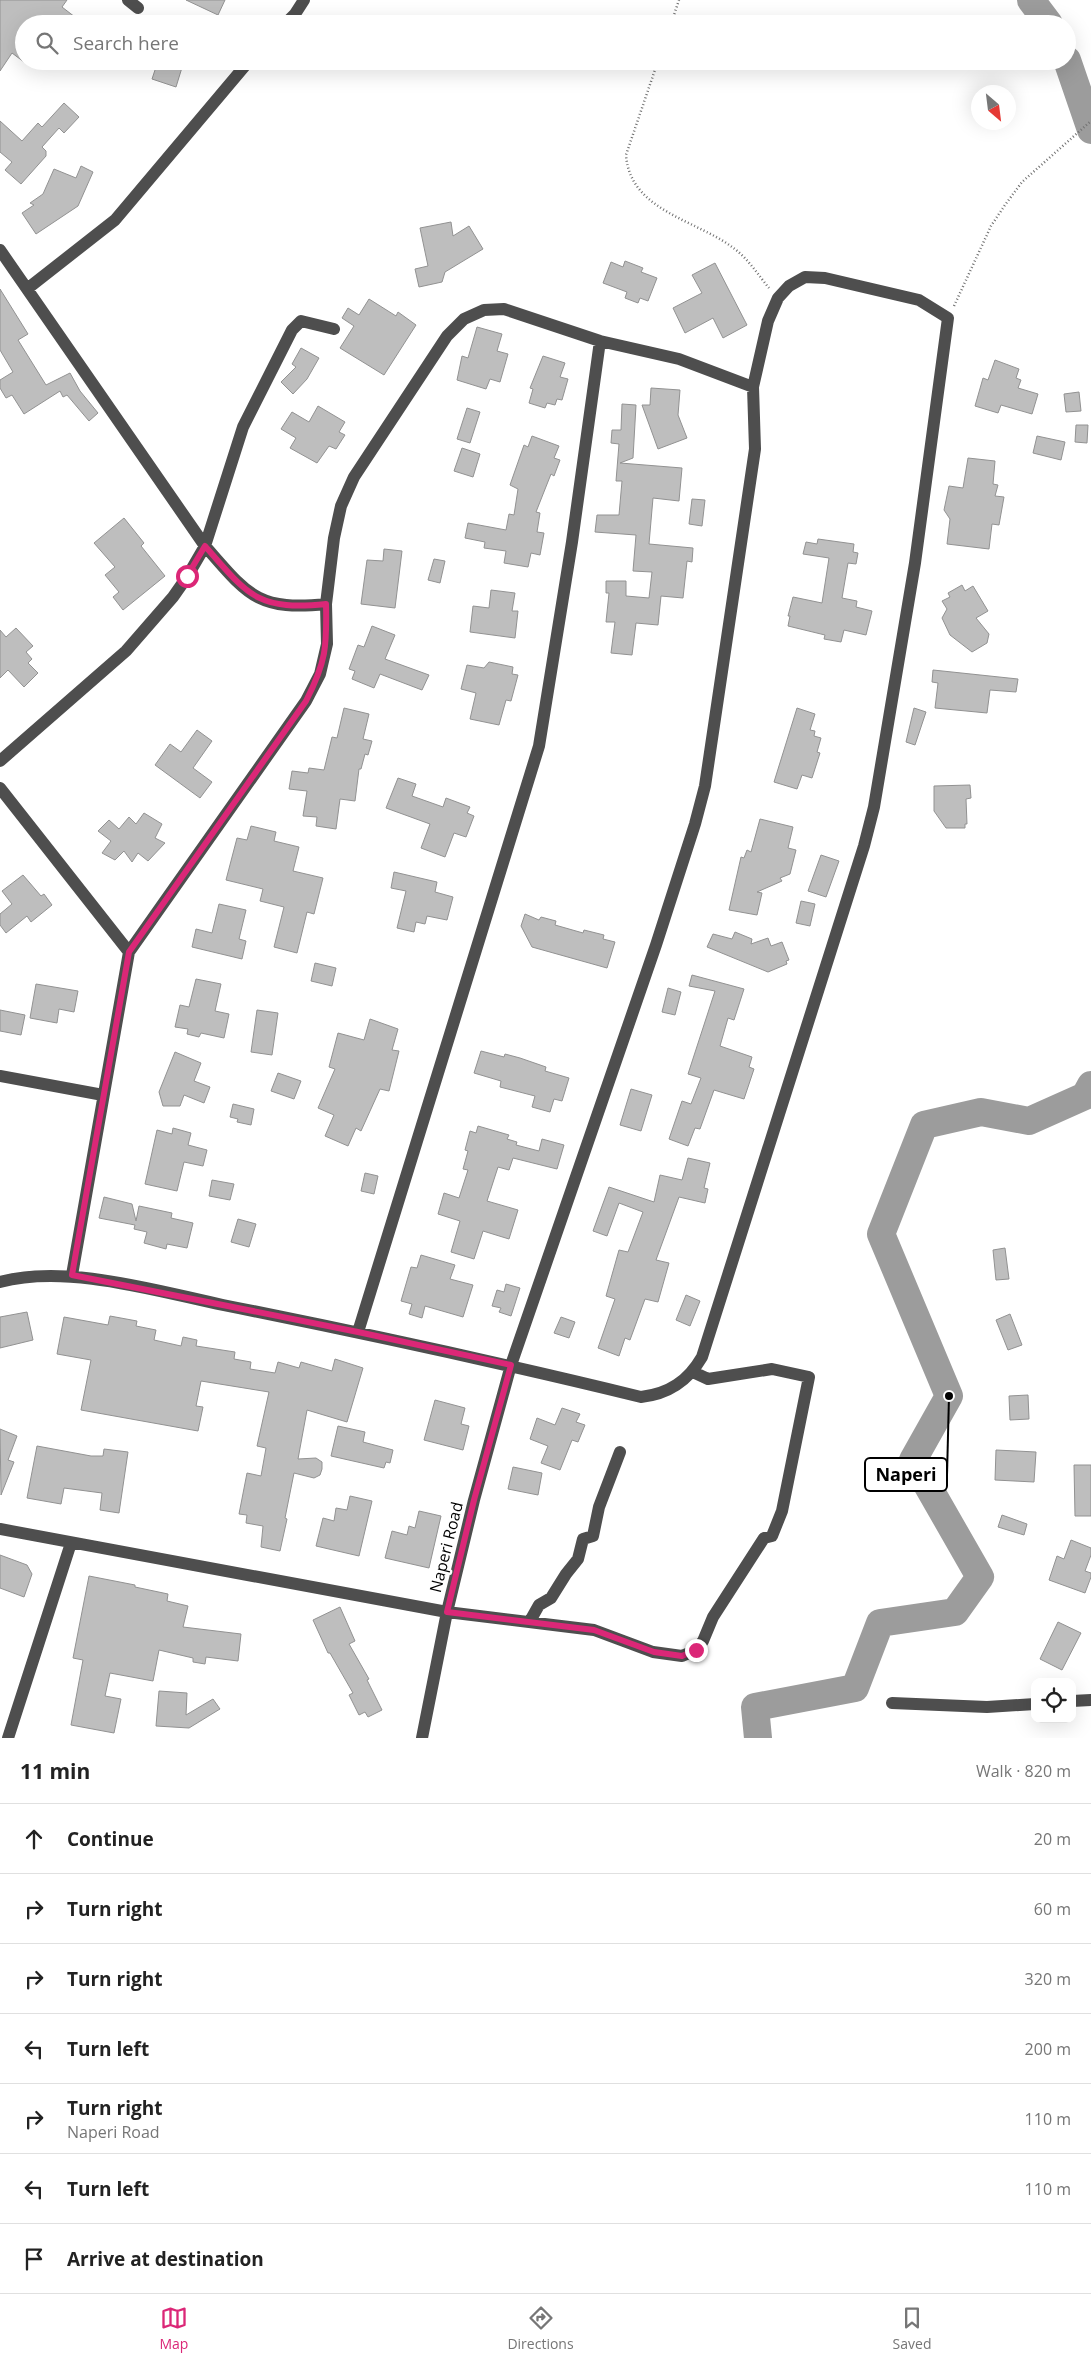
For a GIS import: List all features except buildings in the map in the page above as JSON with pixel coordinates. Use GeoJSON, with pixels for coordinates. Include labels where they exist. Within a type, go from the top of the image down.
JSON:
{"type":"FeatureCollection","features":[{"type":"Feature","properties":{"kind":"street"},"geometry":{"type":"LineString","coordinates":[[128,0],[138,8]]}},
{"type":"Feature","properties":{"kind":"street"},"geometry":{"type":"LineString","coordinates":[[294,15],[304,0]]}},
{"type":"Feature","properties":{"kind":"street"},"geometry":{"type":"LineString","coordinates":[[27,289],[115,220],[241,70]]}},
{"type":"Feature","properties":{"kind":"street"},"geometry":{"type":"LineString","coordinates":[[0,250],[205,546],[240,586],[260,600],[280,605],[306,606],[326,604]]}},
{"type":"Feature","properties":{"kind":"street"},"geometry":{"type":"LineString","coordinates":[[0,1282],[17,1277],[72,1275],[358,1332],[511,1365],[641,1397],[657,1395],[675,1388],[693,1372],[702,1357],[864,846],[874,807],[915,564],[948,318],[919,300],[826,278],[805,277],[789,286],[778,298]]}},
{"type":"Feature","properties":{"kind":"street","name":"Naperi Road"},"geometry":{"type":"LineString","coordinates":[[422,1738],[447,1612],[474,1500],[511,1365],[656,945],[695,824],[705,786],[756,449],[753,387],[768,321],[778,298]]}},
{"type":"Feature","properties":{"kind":"street"},"geometry":{"type":"LineString","coordinates":[[72,1275],[129,952],[306,701],[320,674],[327,644],[326,604],[334,538],[341,506],[354,476],[447,336],[464,319],[484,310],[504,309],[600,341],[679,359],[753,387]]}},
{"type":"Feature","properties":{"kind":"street"},"geometry":{"type":"LineString","coordinates":[[0,761],[126,651],[173,597],[205,546],[243,426],[292,330],[301,321],[334,329]]}},
{"type":"Feature","properties":{"kind":"street"},"geometry":{"type":"LineString","coordinates":[[358,1332],[539,746],[572,542],[600,341]]}},
{"type":"Feature","properties":{"kind":"street"},"geometry":{"type":"LineString","coordinates":[[0,788],[129,952]]}},
{"type":"Feature","properties":{"kind":"street"},"geometry":{"type":"LineString","coordinates":[[0,1076],[103,1095]]}},
{"type":"Feature","properties":{"kind":"street"},"geometry":{"type":"LineString","coordinates":[[0,1529],[447,1612],[594,1630],[654,1652],[682,1656],[696,1650],[703,1641],[713,1617],[764,1538],[772,1536],[782,1511],[810,1377],[772,1369],[708,1379],[693,1372]]}},
{"type":"Feature","properties":{"kind":"street"},"geometry":{"type":"LineString","coordinates":[[530,1622],[539,1604],[551,1598],[578,1559],[583,1539],[594,1536],[600,1507],[620,1452]]}},
{"type":"Feature","properties":{"kind":"street"},"geometry":{"type":"LineString","coordinates":[[8,1738],[71,1543]]}},
{"type":"Feature","properties":{"kind":"street"},"geometry":{"type":"LineString","coordinates":[[1076,1701],[1091,1700]]}},
{"type":"Feature","properties":{"kind":"street"},"geometry":{"type":"LineString","coordinates":[[892,1703],[987,1707],[1031,1704]]}},
{"type":"Feature","properties":{"kind":"path"},"geometry":{"type":"LineString","coordinates":[[674,15],[679,0]]}},
{"type":"Feature","properties":{"kind":"path"},"geometry":{"type":"LineString","coordinates":[[655,70],[626,155],[627,170],[632,180],[648,200],[737,250],[778,298]]}},
{"type":"Feature","properties":{"kind":"path"},"geometry":{"type":"LineString","coordinates":[[948,318],[991,226],[1005,205],[1022,182],[1091,121]]}},
{"type":"Feature","properties":{"kind":"waterway"},"geometry":{"type":"LineString","coordinates":[[1031,0],[1042,15]]}},
{"type":"Feature","properties":{"kind":"waterway"},"geometry":{"type":"LineString","coordinates":[[1070,70],[1091,130]]}},
{"type":"Feature","properties":{"kind":"waterway"},"geometry":{"type":"LineString","coordinates":[[758,1738],[755,1707],[855,1688],[880,1623],[955,1612],[980,1577],[913,1460],[949,1396],[881,1234],[924,1125],[981,1112],[1029,1121],[1085,1096],[1091,1085]]}},
{"type":"Feature","properties":{"kind":"place","name":"Naperi"},"geometry":{"type":"Point","coordinates":[949,1396]}},
{"type":"Feature","properties":{"kind":"route"},"geometry":{"type":"LineString","coordinates":[[187,576],[205,546],[240,586],[260,600],[280,605],[306,606],[326,604],[327,644],[320,674],[306,701],[129,952],[72,1275],[358,1332],[511,1365],[474,1500],[447,1612],[594,1630],[654,1652],[682,1656],[696,1650]]}}]}
